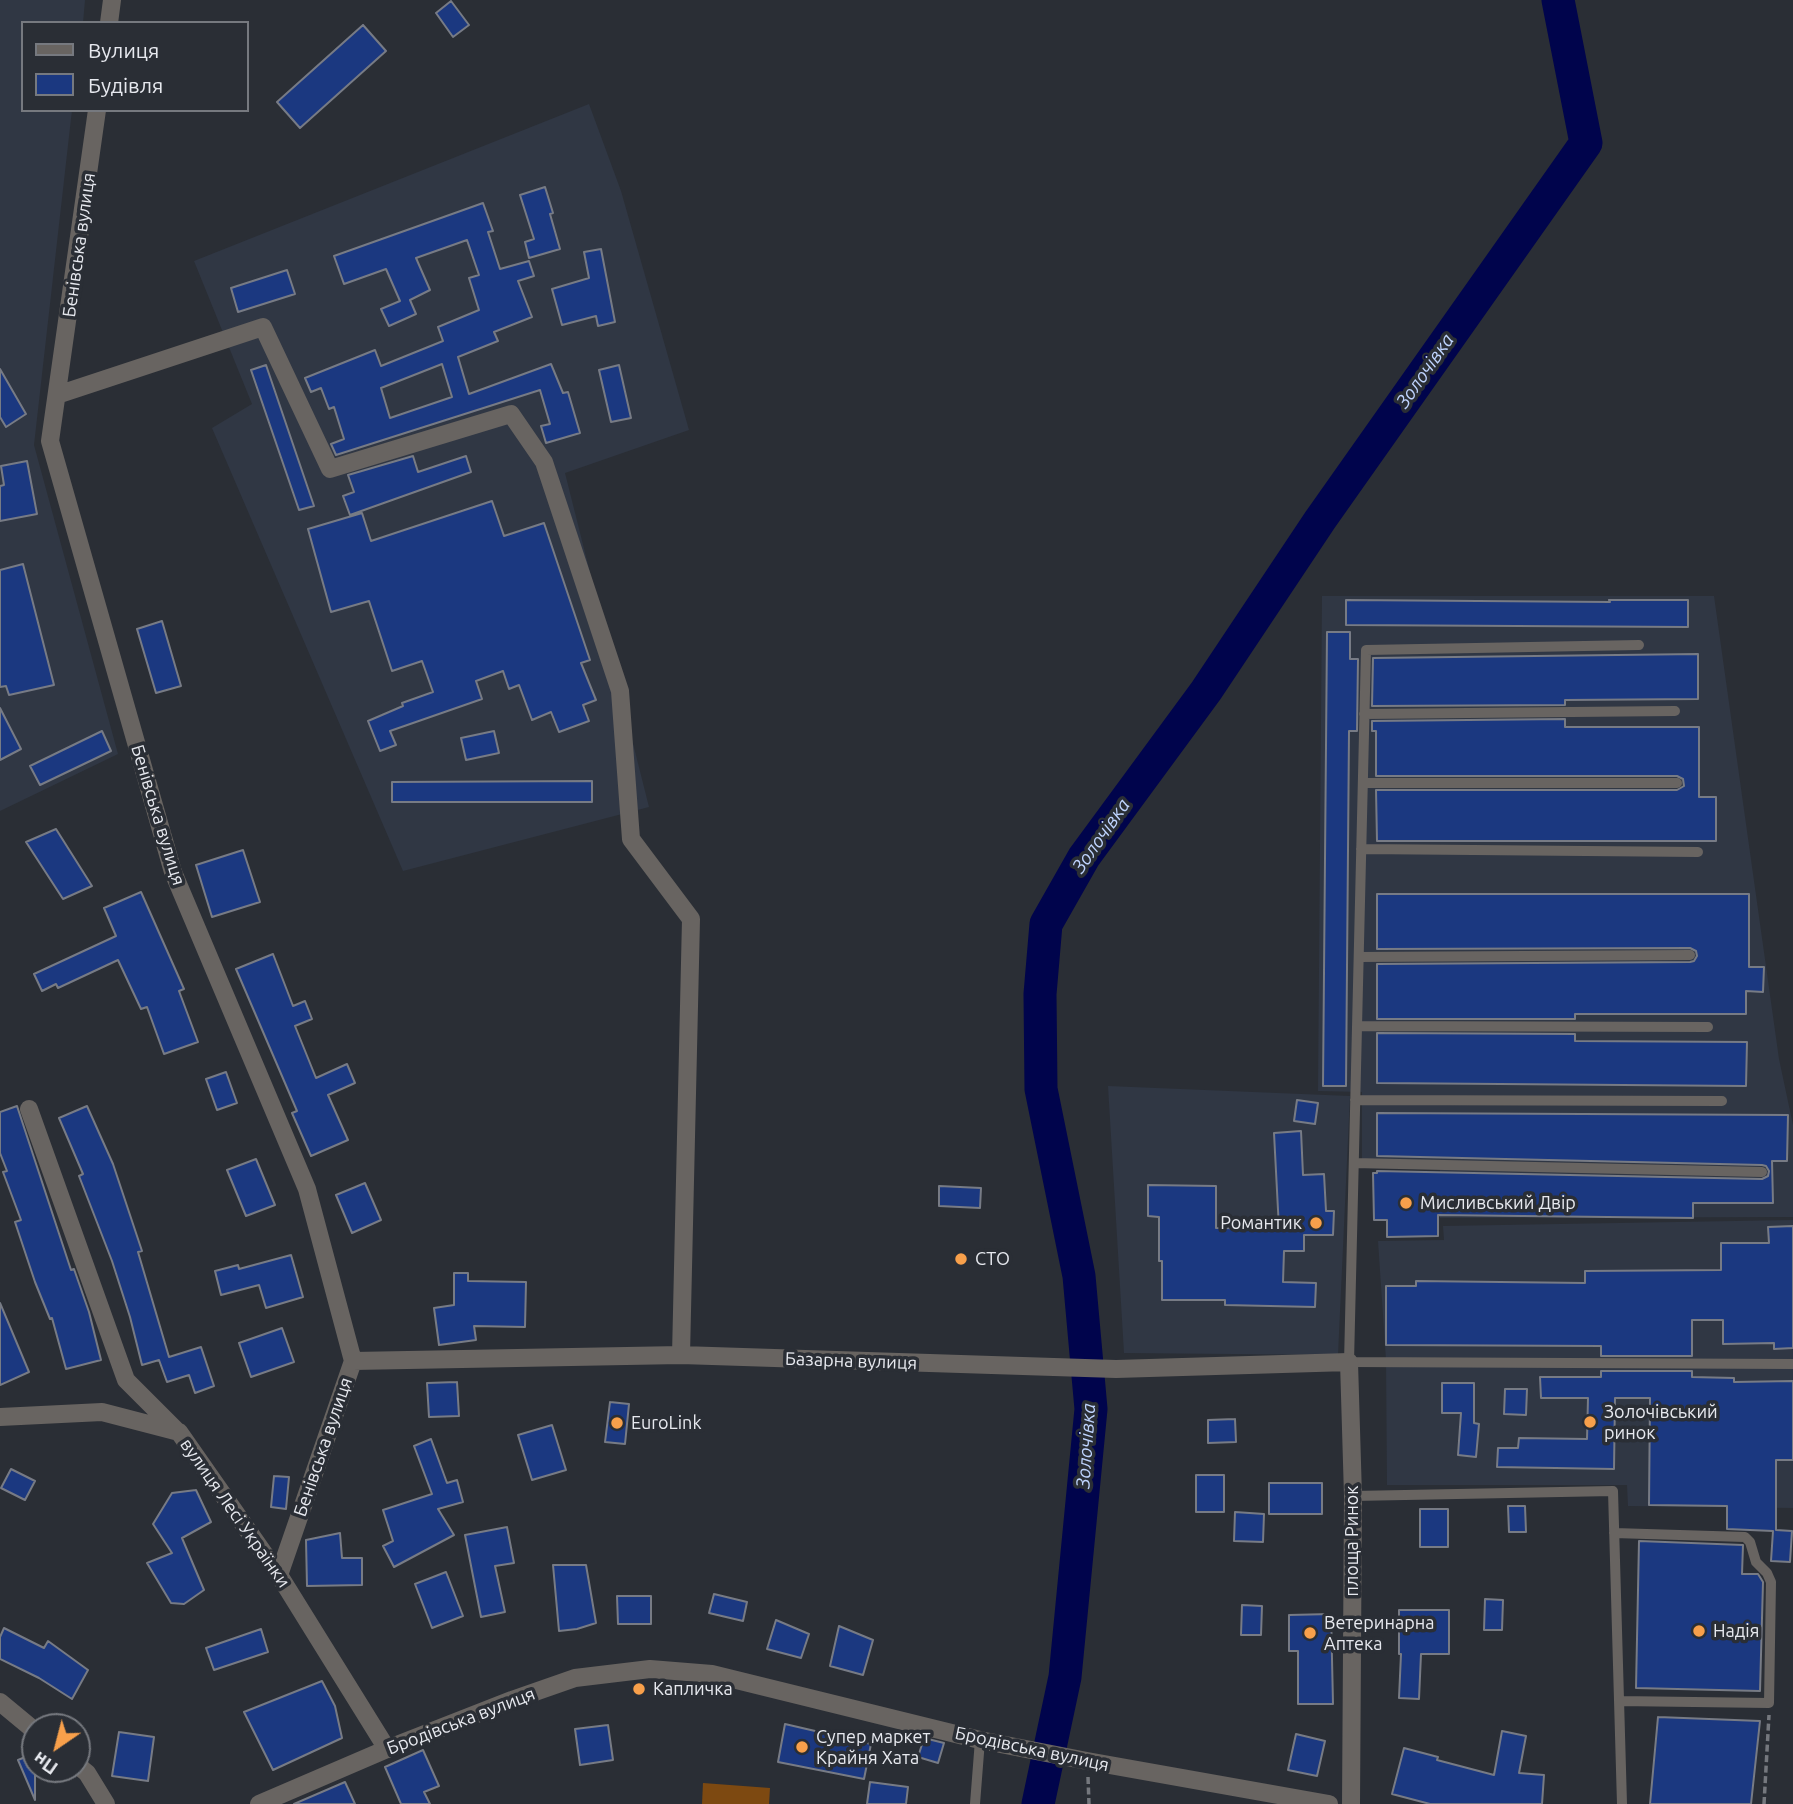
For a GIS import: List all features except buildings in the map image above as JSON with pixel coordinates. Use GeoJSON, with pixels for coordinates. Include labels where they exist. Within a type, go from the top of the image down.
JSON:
{"type":"FeatureCollection","features":[{"type":"Feature","properties":{"kind":"street"},"geometry":{"type":"LineString","coordinates":[[109,21],[112,0]]}},
{"type":"Feature","properties":{"kind":"street","name":"Бенівська вулиця"},"geometry":{"type":"LineString","coordinates":[[97,112],[50,441],[173,872],[307,1189],[353,1362],[279,1576]]}},
{"type":"Feature","properties":{"kind":"street"},"geometry":{"type":"LineString","coordinates":[[57,395],[263,327],[330,470],[511,414],[544,462],[620,691],[631,839],[691,919],[681,1355]]}},
{"type":"Feature","properties":{"kind":"street"},"geometry":{"type":"LineString","coordinates":[[29,1109],[126,1380],[179,1432]]}},
{"type":"Feature","properties":{"kind":"street","name":"Базарна вулиця"},"geometry":{"type":"LineString","coordinates":[[353,1362],[681,1355],[1116,1369],[1349,1362]]}},
{"type":"Feature","properties":{"kind":"street","name":"площа Ринок"},"geometry":{"type":"LineString","coordinates":[[1349,1362],[1353,1496],[1351,1804]]}},
{"type":"Feature","properties":{"kind":"street","name":"вулиця Лесі Українки"},"geometry":{"type":"LineString","coordinates":[[0,1418],[102,1412],[179,1432],[279,1576],[387,1749]]}},
{"type":"Feature","properties":{"kind":"street","name":"Бродівська вулиця"},"geometry":{"type":"LineString","coordinates":[[271,1802],[387,1749],[512,1699],[575,1678],[650,1669],[712,1674],[989,1741],[1329,1804]]}},
{"type":"Feature","properties":{"kind":"street"},"geometry":{"type":"LineString","coordinates":[[0,1702],[21,1719]]}},
{"type":"Feature","properties":{"kind":"street"},"geometry":{"type":"LineString","coordinates":[[91,1780],[106,1804]]}},
{"type":"Feature","properties":{"kind":"lane"},"geometry":{"type":"LineString","coordinates":[[1639,645],[1366,650],[1349,1362],[1793,1364]]}},
{"type":"Feature","properties":{"kind":"lane"},"geometry":{"type":"LineString","coordinates":[[1364,713],[1675,711]]}},
{"type":"Feature","properties":{"kind":"lane"},"geometry":{"type":"LineString","coordinates":[[1363,783],[1677,783]]}},
{"type":"Feature","properties":{"kind":"lane"},"geometry":{"type":"LineString","coordinates":[[1361,849],[1698,852]]}},
{"type":"Feature","properties":{"kind":"lane"},"geometry":{"type":"LineString","coordinates":[[1359,957],[1690,955]]}},
{"type":"Feature","properties":{"kind":"lane"},"geometry":{"type":"LineString","coordinates":[[1357,1026],[1708,1027]]}},
{"type":"Feature","properties":{"kind":"lane"},"geometry":{"type":"LineString","coordinates":[[1355,1100],[1722,1101]]}},
{"type":"Feature","properties":{"kind":"lane"},"geometry":{"type":"LineString","coordinates":[[1354,1163],[1762,1172]]}},
{"type":"Feature","properties":{"kind":"lane"},"geometry":{"type":"LineString","coordinates":[[1353,1496],[1613,1491],[1622,1804]]}},
{"type":"Feature","properties":{"kind":"lane"},"geometry":{"type":"LineString","coordinates":[[1614,1533],[1738,1535],[1749,1540],[1754,1560],[1767,1573],[1771,1582],[1769,1703],[1619,1701]]}},
{"type":"Feature","properties":{"kind":"lane"},"geometry":{"type":"LineString","coordinates":[[975,1804],[989,1741]]}},
{"type":"Feature","properties":{"kind":"path"},"geometry":{"type":"LineString","coordinates":[[1764,1804],[1769,1703]]}},
{"type":"Feature","properties":{"kind":"path"},"geometry":{"type":"LineString","coordinates":[[1087,1761],[1089,1804]]}},
{"type":"Feature","properties":{"kind":"shaded area"},"geometry":{"type":"Polygon","coordinates":[[[0,0],[85,0],[83,21],[21,21],[21,112],[72,112],[34,445],[118,754],[0,811],[0,0]]]}},
{"type":"Feature","properties":{"kind":"shaded area"},"geometry":{"type":"Polygon","coordinates":[[[589,104],[621,191],[689,430],[565,473],[649,807],[403,871],[212,428],[252,404],[194,261],[589,104]]]}},
{"type":"Feature","properties":{"kind":"shaded area"},"geometry":{"type":"Polygon","coordinates":[[[1322,596],[1714,596],[1779,1059],[1793,1125],[1793,1217],[1440,1218],[1440,1169],[1362,1168],[1362,1092],[1318,1091],[1322,596]]]}},
{"type":"Feature","properties":{"kind":"shaded area"},"geometry":{"type":"Polygon","coordinates":[[[1108,1086],[1350,1096],[1338,1355],[1124,1353],[1108,1086]]]}},
{"type":"Feature","properties":{"kind":"shaded area","name":"Золочівський ринок"},"geometry":{"type":"Polygon","coordinates":[[[1793,1220],[1793,1508],[1628,1506],[1627,1485],[1387,1485],[1386,1360],[1378,1241],[1444,1240],[1443,1226],[1793,1220]]]}},
{"type":"Feature","properties":{"kind":"shaded area"},"geometry":{"type":"Polygon","coordinates":[[[703,1783],[770,1788],[769,1804],[702,1804],[703,1783]]]}},
{"type":"Feature","properties":{"kind":"waterway","name":"Золочівка"},"geometry":{"type":"LineString","coordinates":[[1038,1804],[1065,1677],[1091,1409],[1079,1276],[1041,1089],[1040,994],[1046,924],[1084,857],[1206,691],[1320,520],[1586,143],[1558,0]]}},
{"type":"Feature","properties":{"kind":"place","name":"Мисливський Двір"},"geometry":{"type":"Point","coordinates":[1406,1203]}},
{"type":"Feature","properties":{"kind":"place","name":"Романтик"},"geometry":{"type":"Point","coordinates":[1316,1223]}},
{"type":"Feature","properties":{"kind":"place","name":"СТО"},"geometry":{"type":"Point","coordinates":[961,1259]}},
{"type":"Feature","properties":{"kind":"place","name":"Золочівський ринок"},"geometry":{"type":"Point","coordinates":[1590,1422]}},
{"type":"Feature","properties":{"kind":"place","name":"EuroLink"},"geometry":{"type":"Point","coordinates":[617,1423]}},
{"type":"Feature","properties":{"kind":"place","name":"Надія"},"geometry":{"type":"Point","coordinates":[1699,1631]}},
{"type":"Feature","properties":{"kind":"place","name":"Ветеринарна Аптека"},"geometry":{"type":"Point","coordinates":[1310,1633]}},
{"type":"Feature","properties":{"kind":"place","name":"Капличка"},"geometry":{"type":"Point","coordinates":[639,1689]}},
{"type":"Feature","properties":{"kind":"place","name":"Супер маркет Крайня Хата"},"geometry":{"type":"Point","coordinates":[802,1747]}}]}
